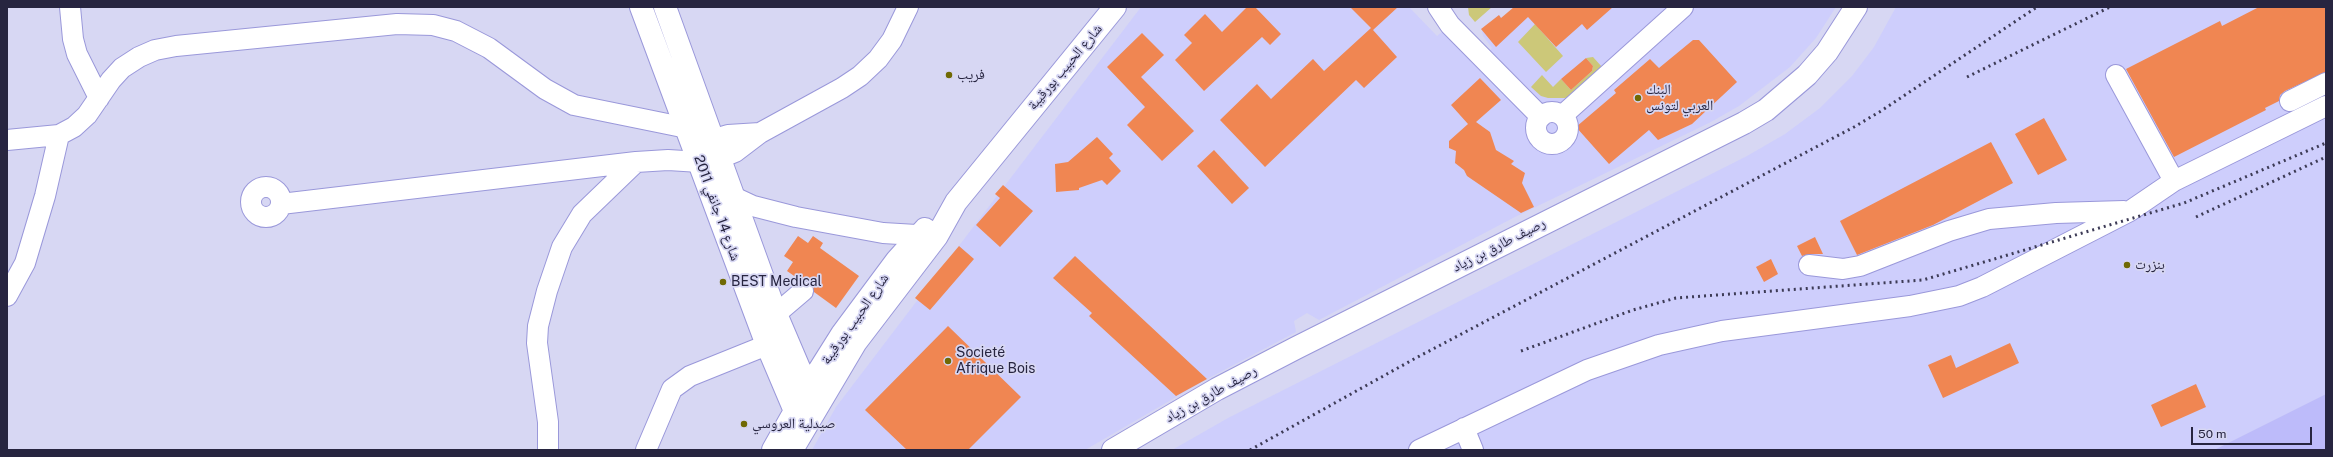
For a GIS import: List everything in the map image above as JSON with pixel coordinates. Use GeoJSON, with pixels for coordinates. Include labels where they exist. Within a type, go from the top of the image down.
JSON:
{"type":"FeatureCollection","features":[{"type":"Feature","properties":{"kind":"main road","name":"شارع 14 جانفي 2011"},"geometry":{"type":"LineString","coordinates":[[641,7],[703,146],[734,197],[776,314],[813,397]]}},
{"type":"Feature","properties":{"kind":"main road","name":"شارع 14 جانفي 2011"},"geometry":{"type":"LineString","coordinates":[[665,7],[703,146],[709,186],[767,345],[798,421]]}},
{"type":"Feature","properties":{"kind":"main road","name":"شارع الحبيب بورقيبة"},"geometry":{"type":"LineString","coordinates":[[773,450],[798,421],[813,397],[856,342],[928,236],[1115,7]]}},
{"type":"Feature","properties":{"kind":"main road","name":"رصيف طارق بن زياد"},"geometry":{"type":"LineString","coordinates":[[1113,450],[1217,389],[1744,123],[1766,110],[1807,75],[1827,52],[1856,7]]}},
{"type":"Feature","properties":{"kind":"main road","name":"شارع الحبيب بورقيبة"},"geometry":{"type":"LineString","coordinates":[[792,450],[798,421]]}},
{"type":"Feature","properties":{"kind":"street"},"geometry":{"type":"LineString","coordinates":[[70,7],[73,38],[77,54],[99,98]]}},
{"type":"Feature","properties":{"kind":"street"},"geometry":{"type":"LineString","coordinates":[[281,204],[636,162],[668,160],[703,146],[748,144],[760,133],[842,88],[860,76],[878,59],[892,40],[903,21],[908,7]]}},
{"type":"Feature","properties":{"kind":"street"},"geometry":{"type":"LineString","coordinates":[[1438,7],[1450,25],[1540,117]]}},
{"type":"Feature","properties":{"kind":"street"},"geometry":{"type":"LineString","coordinates":[[1563,116],[1683,7]]}},
{"type":"Feature","properties":{"kind":"street"},"geometry":{"type":"LineString","coordinates":[[7,140],[59,135],[74,127],[87,115],[122,68],[139,57],[155,50],[183,45],[415,24],[433,25],[456,30],[472,38],[550,93],[574,105],[703,146]]}},
{"type":"Feature","properties":{"kind":"street"},"geometry":{"type":"LineString","coordinates":[[2116,75],[2174,181]]}},
{"type":"Feature","properties":{"kind":"street"},"geometry":{"type":"LineString","coordinates":[[2290,101],[2326,83]]}},
{"type":"Feature","properties":{"kind":"street"},"geometry":{"type":"LineString","coordinates":[[1419,450],[1587,370],[1659,345],[1722,331],[1910,306],[1959,296],[1982,287],[2130,211],[2174,181],[2326,106]]}},
{"type":"Feature","properties":{"kind":"street"},"geometry":{"type":"LineString","coordinates":[[1552,112],[1563,116],[1568,125],[1566,136],[1563,140],[1553,144],[1543,141],[1539,137],[1536,126],[1540,117],[1552,112]]}},
{"type":"Feature","properties":{"kind":"street"},"geometry":{"type":"LineString","coordinates":[[7,296],[24,263],[45,196],[59,135]]}},
{"type":"Feature","properties":{"kind":"street"},"geometry":{"type":"LineString","coordinates":[[548,450],[548,422],[537,343],[538,326],[547,291],[562,247],[582,214],[636,162]]}},
{"type":"Feature","properties":{"kind":"street"},"geometry":{"type":"LineString","coordinates":[[709,186],[753,206],[803,218],[883,233],[928,236]]}},
{"type":"Feature","properties":{"kind":"street"},"geometry":{"type":"LineString","coordinates":[[1809,265],[1843,269],[1860,266],[1949,231],[1989,219],[2056,213],[2130,211]]}},
{"type":"Feature","properties":{"kind":"street"},"geometry":{"type":"LineString","coordinates":[[776,314],[803,291]]}},
{"type":"Feature","properties":{"kind":"street"},"geometry":{"type":"LineString","coordinates":[[646,450],[672,389],[690,376],[767,345]]}},
{"type":"Feature","properties":{"kind":"street"},"geometry":{"type":"LineString","coordinates":[[1464,428],[1473,450]]}},
{"type":"Feature","properties":{"kind":"shaded area"},"geometry":{"type":"Polygon","coordinates":[[[1141,7],[1409,7],[1437,36],[1443,31],[1475,64],[1492,48],[1483,36],[1482,31],[1485,26],[1499,15],[1502,18],[1514,7],[1836,7],[1816,38],[1790,67],[1739,106],[1711,122],[1513,218],[1319,320],[1307,313],[1294,321],[1296,332],[1207,379],[1085,450],[812,450],[836,407],[1141,7]]]}},
{"type":"Feature","properties":{"kind":"shaded area"},"geometry":{"type":"Polygon","coordinates":[[[1468,7],[1492,7],[1475,22],[1469,15],[1468,7]]]}},
{"type":"Feature","properties":{"kind":"shaded area"},"geometry":{"type":"Polygon","coordinates":[[[1896,7],[2326,7],[2326,394],[2214,450],[1172,450],[1228,418],[1747,156],[1785,134],[1820,108],[1852,76],[1874,47],[1896,7]]]}},
{"type":"Feature","properties":{"kind":"shaded area"},"geometry":{"type":"Polygon","coordinates":[[[1535,24],[1563,56],[1546,72],[1518,42],[1535,24]]]}},
{"type":"Feature","properties":{"kind":"shaded area"},"geometry":{"type":"Polygon","coordinates":[[[1593,57],[1602,67],[1599,72],[1573,95],[1565,98],[1548,98],[1541,96],[1531,87],[1542,75],[1553,87],[1561,79],[1571,90],[1592,71],[1593,66],[1586,58],[1593,57]]]}},
{"type":"Feature","properties":{"kind":"shaded area"},"geometry":{"type":"Polygon","coordinates":[[[2326,394],[2326,450],[2214,450],[2326,394]]]}},
{"type":"Feature","properties":{"kind":"building"},"geometry":{"type":"Polygon","coordinates":[[[1247,7],[1255,7],[1281,34],[1270,45],[1262,37],[1204,91],[1175,60],[1192,43],[1184,35],[1205,14],[1222,32],[1247,7]]]}},
{"type":"Feature","properties":{"kind":"building"},"geometry":{"type":"Polygon","coordinates":[[[1350,7],[1398,7],[1373,30],[1397,57],[1364,88],[1356,80],[1265,167],[1220,120],[1257,84],[1271,99],[1313,59],[1324,71],[1371,28],[1350,7]]]}},
{"type":"Feature","properties":{"kind":"building"},"geometry":{"type":"Polygon","coordinates":[[[1514,7],[1613,7],[1587,30],[1582,24],[1556,47],[1528,17],[1496,47],[1481,29],[1499,15],[1501,18],[1514,7]]]}},
{"type":"Feature","properties":{"kind":"building"},"geometry":{"type":"Polygon","coordinates":[[[2259,7],[2326,7],[2326,72],[2285,91],[2280,95],[2279,101],[2265,108],[2266,110],[2174,157],[2126,69],[2220,21],[2222,26],[2259,7]]]}},
{"type":"Feature","properties":{"kind":"building"},"geometry":{"type":"Polygon","coordinates":[[[1142,33],[1164,55],[1141,77],[1194,131],[1162,161],[1127,125],[1145,107],[1107,67],[1142,33]]]}},
{"type":"Feature","properties":{"kind":"building"},"geometry":{"type":"Polygon","coordinates":[[[1693,40],[1699,40],[1737,82],[1692,124],[1658,140],[1649,130],[1609,164],[1576,127],[1616,93],[1614,90],[1650,59],[1659,68],[1693,40]]]}},
{"type":"Feature","properties":{"kind":"building"},"geometry":{"type":"Polygon","coordinates":[[[1586,58],[1593,66],[1592,71],[1571,90],[1561,79],[1586,58]]]}},
{"type":"Feature","properties":{"kind":"building"},"geometry":{"type":"Polygon","coordinates":[[[1480,78],[1501,100],[1476,122],[1490,132],[1496,150],[1514,161],[1511,164],[1525,173],[1522,183],[1534,207],[1521,213],[1467,176],[1464,170],[1455,163],[1456,151],[1449,148],[1449,141],[1468,124],[1451,105],[1480,78]]]}},
{"type":"Feature","properties":{"kind":"building"},"geometry":{"type":"Polygon","coordinates":[[[2044,118],[2067,160],[2038,175],[2015,134],[2044,118]]]}},
{"type":"Feature","properties":{"kind":"building"},"geometry":{"type":"Polygon","coordinates":[[[1097,137],[1113,154],[1109,158],[1121,171],[1107,185],[1102,180],[1079,188],[1079,190],[1056,192],[1055,164],[1068,162],[1097,137]]]}},
{"type":"Feature","properties":{"kind":"building"},"geometry":{"type":"Polygon","coordinates":[[[1991,142],[2013,183],[1933,225],[1857,255],[1840,221],[1991,142]]]}},
{"type":"Feature","properties":{"kind":"building"},"geometry":{"type":"Polygon","coordinates":[[[1214,150],[1249,188],[1232,204],[1197,166],[1214,150]]]}},
{"type":"Feature","properties":{"kind":"building"},"geometry":{"type":"Polygon","coordinates":[[[1003,185],[1033,211],[1000,247],[976,225],[1000,198],[995,194],[1003,185]]]}},
{"type":"Feature","properties":{"kind":"building"},"geometry":{"type":"Polygon","coordinates":[[[798,236],[808,243],[813,236],[823,243],[820,248],[859,276],[836,308],[814,292],[811,283],[806,280],[800,280],[787,271],[793,262],[784,256],[798,236]]]}},
{"type":"Feature","properties":{"kind":"building"},"geometry":{"type":"Polygon","coordinates":[[[1815,237],[1823,254],[1810,254],[1802,256],[1797,246],[1815,237]]]}},
{"type":"Feature","properties":{"kind":"building"},"geometry":{"type":"Polygon","coordinates":[[[959,246],[974,259],[930,310],[915,298],[959,246]]]}},
{"type":"Feature","properties":{"kind":"building"},"geometry":{"type":"Polygon","coordinates":[[[1075,256],[1207,379],[1176,396],[1089,316],[1092,313],[1053,278],[1075,256]]]}},
{"type":"Feature","properties":{"kind":"building"},"geometry":{"type":"Polygon","coordinates":[[[1771,259],[1778,274],[1764,282],[1756,267],[1771,259]]]}},
{"type":"Feature","properties":{"kind":"building","name":"Societé Afrique Bois"},"geometry":{"type":"Polygon","coordinates":[[[948,326],[1021,397],[968,450],[907,450],[865,410],[948,326]]]}},
{"type":"Feature","properties":{"kind":"building"},"geometry":{"type":"Polygon","coordinates":[[[2010,343],[2019,363],[1943,398],[1928,365],[1951,355],[1956,368],[2010,343]]]}},
{"type":"Feature","properties":{"kind":"building"},"geometry":{"type":"Polygon","coordinates":[[[2196,384],[2206,407],[2161,427],[2151,405],[2196,384]]]}},
{"type":"Feature","properties":{"kind":"railway"},"geometry":{"type":"LineString","coordinates":[[1250,450],[1414,359],[1854,127],[1881,111],[2037,7]]}},
{"type":"Feature","properties":{"kind":"railway"},"geometry":{"type":"LineString","coordinates":[[1967,77],[2110,7]]}},
{"type":"Feature","properties":{"kind":"railway"},"geometry":{"type":"LineString","coordinates":[[1521,351],[1633,310],[1676,298],[1923,280],[2184,203],[2326,143]]}},
{"type":"Feature","properties":{"kind":"railway"},"geometry":{"type":"LineString","coordinates":[[2196,217],[2326,157]]}},
{"type":"Feature","properties":{"kind":"place","name":"فريب"},"geometry":{"type":"Point","coordinates":[949,75]}},
{"type":"Feature","properties":{"kind":"place","name":"البنك العربي لتونس"},"geometry":{"type":"Point","coordinates":[1638,98]}},
{"type":"Feature","properties":{"kind":"place","name":"بنزرت"},"geometry":{"type":"Point","coordinates":[2127,265]}},
{"type":"Feature","properties":{"kind":"place","name":"BEST Medical"},"geometry":{"type":"Point","coordinates":[723,282]}},
{"type":"Feature","properties":{"kind":"place","name":"Societé Afrique Bois"},"geometry":{"type":"Point","coordinates":[948,361]}},
{"type":"Feature","properties":{"kind":"place","name":"صيدلية العروسي"},"geometry":{"type":"Point","coordinates":[744,424]}}]}
